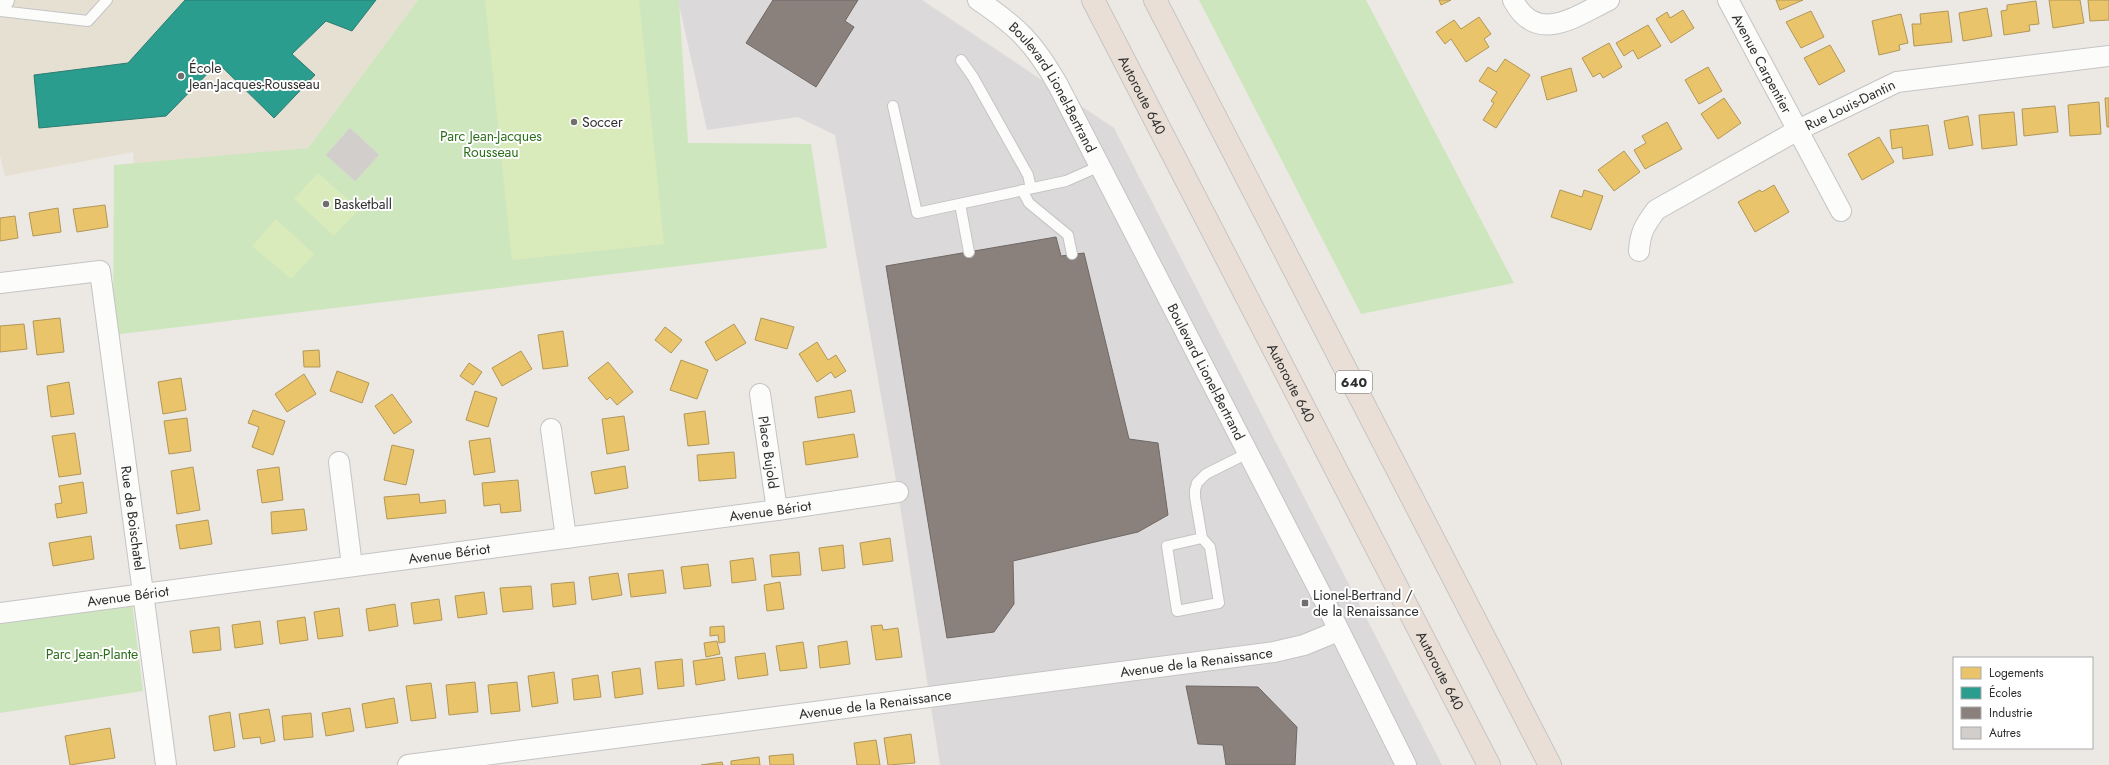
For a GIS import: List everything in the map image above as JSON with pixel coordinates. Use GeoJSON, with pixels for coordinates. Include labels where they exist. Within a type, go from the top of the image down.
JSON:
{"type":"FeatureCollection","features":[{"type":"Feature","properties":{"kind":"highway","name":"Autoroute 640"},"geometry":{"type":"LineString","coordinates":[[1093,0],[1489,765]]}},
{"type":"Feature","properties":{"kind":"highway","name":"640"},"geometry":{"type":"LineString","coordinates":[[1155,0],[1550,765]]}},
{"type":"Feature","properties":{"kind":"street"},"geometry":{"type":"LineString","coordinates":[[0,5],[4,0]]}},
{"type":"Feature","properties":{"kind":"street","name":"Boulevard Lionel-Bertrand"},"geometry":{"type":"LineString","coordinates":[[978,0],[1015,26],[1038,52],[1058,85],[1248,453],[1406,765]]}},
{"type":"Feature","properties":{"kind":"street"},"geometry":{"type":"LineString","coordinates":[[1513,0],[1518,10],[1536,24],[1557,25],[1609,0]]}},
{"type":"Feature","properties":{"kind":"street","name":"Avenue Carpentier"},"geometry":{"type":"LineString","coordinates":[[1728,0],[1841,211]]}},
{"type":"Feature","properties":{"kind":"street","name":"Rue Louis-Dantin"},"geometry":{"type":"LineString","coordinates":[[1639,251],[1640,235],[1646,223],[1656,210],[1798,130],[1898,82],[2109,56]]}},
{"type":"Feature","properties":{"kind":"street","name":"Rue de Boischatel"},"geometry":{"type":"LineString","coordinates":[[0,283],[100,271],[166,765]]}},
{"type":"Feature","properties":{"kind":"street","name":"Place Bujold"},"geometry":{"type":"LineString","coordinates":[[760,394],[777,510]]}},
{"type":"Feature","properties":{"kind":"street"},"geometry":{"type":"LineString","coordinates":[[551,429],[566,538]]}},
{"type":"Feature","properties":{"kind":"street"},"geometry":{"type":"LineString","coordinates":[[339,462],[352,566]]}},
{"type":"Feature","properties":{"kind":"street","name":"Avenue Bériot"},"geometry":{"type":"LineString","coordinates":[[0,613],[777,510],[898,492]]}},
{"type":"Feature","properties":{"kind":"street","name":"Avenue de la Renaissance"},"geometry":{"type":"LineString","coordinates":[[408,765],[1274,652],[1304,645],[1338,631]]}},
{"type":"Feature","properties":{"kind":"lane"},"geometry":{"type":"LineString","coordinates":[[0,11],[88,21],[106,0]]}},
{"type":"Feature","properties":{"kind":"lane"},"geometry":{"type":"LineString","coordinates":[[961,60],[973,77],[1028,175],[1027,189],[1029,203],[1068,235],[1072,254]]}},
{"type":"Feature","properties":{"kind":"lane"},"geometry":{"type":"LineString","coordinates":[[892,106],[917,213],[1066,181],[1100,166]]}},
{"type":"Feature","properties":{"kind":"lane"},"geometry":{"type":"LineString","coordinates":[[960,204],[969,252]]}},
{"type":"Feature","properties":{"kind":"lane"},"geometry":{"type":"LineString","coordinates":[[1202,538],[1167,546],[1177,611],[1219,603],[1210,547],[1202,538],[1195,497],[1197,483],[1206,474],[1248,453]]}},
{"type":"Feature","properties":{"kind":"shaded area","name":"École Jean-Jacques-Rousseau"},"geometry":{"type":"Polygon","coordinates":[[[4,0],[418,0],[308,148],[134,166],[133,152],[5,176],[0,156],[0,5],[4,0]]]}},
{"type":"Feature","properties":{"kind":"shaded area"},"geometry":{"type":"Polygon","coordinates":[[[678,0],[922,0],[1114,128],[1442,765],[940,765],[898,492],[835,135],[798,117],[707,130],[678,0]]]}},
{"type":"Feature","properties":{"kind":"green space","name":"Parc Jean-Jacques Rousseau"},"geometry":{"type":"Polygon","coordinates":[[[418,0],[679,0],[688,143],[811,144],[827,248],[113,335],[114,165],[308,148],[418,0]]]}},
{"type":"Feature","properties":{"kind":"green space","name":"Soccer"},"geometry":{"type":"Polygon","coordinates":[[[485,0],[639,0],[664,244],[512,260],[485,0]]]}},
{"type":"Feature","properties":{"kind":"green space"},"geometry":{"type":"Polygon","coordinates":[[[1199,0],[1366,0],[1514,283],[1361,314],[1199,0]]]}},
{"type":"Feature","properties":{"kind":"green space","name":"Basketball"},"geometry":{"type":"Polygon","coordinates":[[[318,173],[359,209],[334,236],[294,199],[318,173]]]}},
{"type":"Feature","properties":{"kind":"green space"},"geometry":{"type":"Polygon","coordinates":[[[276,219],[314,254],[291,279],[252,246],[276,219]]]}},
{"type":"Feature","properties":{"kind":"green space","name":"Parc Jean-Plante"},"geometry":{"type":"Polygon","coordinates":[[[132,602],[143,691],[0,713],[0,623],[132,602]]]}},
{"type":"Feature","properties":{"kind":"building: Logements"},"geometry":{"type":"Polygon","coordinates":[[[1439,0],[1451,0],[1441,5],[1439,0]]]}},
{"type":"Feature","properties":{"kind":"building: Logements"},"geometry":{"type":"Polygon","coordinates":[[[1776,0],[1803,0],[1780,10],[1776,0]]]}},
{"type":"Feature","properties":{"kind":"building: Logements"},"geometry":{"type":"Polygon","coordinates":[[[2049,0],[2080,0],[2084,23],[2053,28],[2049,0]]]}},
{"type":"Feature","properties":{"kind":"building: Logements"},"geometry":{"type":"Polygon","coordinates":[[[2088,0],[2109,0],[2109,20],[2090,21],[2088,0]]]}},
{"type":"Feature","properties":{"kind":"building: Logements"},"geometry":{"type":"Polygon","coordinates":[[[2036,1],[2039,24],[2029,25],[2030,31],[2004,35],[2001,11],[2007,10],[2007,5],[2036,1]]]}},
{"type":"Feature","properties":{"kind":"building: Logements"},"geometry":{"type":"Polygon","coordinates":[[[1987,8],[1992,36],[1963,41],[1959,13],[1987,8]]]}},
{"type":"Feature","properties":{"kind":"building: Logements"},"geometry":{"type":"Polygon","coordinates":[[[1683,10],[1694,28],[1671,43],[1656,19],[1667,12],[1670,18],[1683,10]]]}},
{"type":"Feature","properties":{"kind":"building: Logements"},"geometry":{"type":"Polygon","coordinates":[[[1811,11],[1824,37],[1801,48],[1786,22],[1811,11]]]}},
{"type":"Feature","properties":{"kind":"building: Logements"},"geometry":{"type":"Polygon","coordinates":[[[1948,11],[1952,42],[1914,46],[1912,24],[1921,24],[1920,14],[1948,11]]]}},
{"type":"Feature","properties":{"kind":"building: Logements"},"geometry":{"type":"Polygon","coordinates":[[[1901,14],[1908,43],[1899,45],[1900,50],[1879,55],[1872,21],[1901,14]]]}},
{"type":"Feature","properties":{"kind":"building: Logements"},"geometry":{"type":"Polygon","coordinates":[[[1479,17],[1491,34],[1484,39],[1489,47],[1466,62],[1451,39],[1445,44],[1436,32],[1454,20],[1461,29],[1479,17]]]}},
{"type":"Feature","properties":{"kind":"building: Logements"},"geometry":{"type":"Polygon","coordinates":[[[1648,25],[1661,46],[1638,59],[1633,50],[1624,56],[1616,43],[1648,25]]]}},
{"type":"Feature","properties":{"kind":"building: Logements"},"geometry":{"type":"Polygon","coordinates":[[[1609,43],[1622,67],[1603,78],[1600,73],[1593,77],[1582,58],[1609,43]]]}},
{"type":"Feature","properties":{"kind":"building: Logements"},"geometry":{"type":"Polygon","coordinates":[[[1830,45],[1845,71],[1819,85],[1804,58],[1830,45]]]}},
{"type":"Feature","properties":{"kind":"building: Logements"},"geometry":{"type":"Polygon","coordinates":[[[1505,59],[1530,75],[1496,128],[1483,120],[1494,103],[1491,101],[1497,92],[1479,81],[1488,67],[1496,72],[1505,59]]]}},
{"type":"Feature","properties":{"kind":"building: Logements"},"geometry":{"type":"Polygon","coordinates":[[[1708,67],[1722,91],[1699,104],[1685,80],[1708,67]]]}},
{"type":"Feature","properties":{"kind":"building: Logements"},"geometry":{"type":"Polygon","coordinates":[[[1571,68],[1577,91],[1547,100],[1541,77],[1571,68]]]}},
{"type":"Feature","properties":{"kind":"building: Logements"},"geometry":{"type":"Polygon","coordinates":[[[1724,98],[1741,123],[1718,139],[1701,114],[1724,98]]]}},
{"type":"Feature","properties":{"kind":"building: Logements"},"geometry":{"type":"Polygon","coordinates":[[[2105,98],[2109,98],[2109,127],[2107,127],[2105,98]]]}},
{"type":"Feature","properties":{"kind":"building: Logements"},"geometry":{"type":"Polygon","coordinates":[[[2099,102],[2101,134],[2070,136],[2068,105],[2099,102]]]}},
{"type":"Feature","properties":{"kind":"building: Logements"},"geometry":{"type":"Polygon","coordinates":[[[2055,106],[2058,132],[2024,136],[2022,109],[2055,106]]]}},
{"type":"Feature","properties":{"kind":"building: Logements"},"geometry":{"type":"Polygon","coordinates":[[[2014,112],[2017,145],[1982,149],[1979,115],[2014,112]]]}},
{"type":"Feature","properties":{"kind":"building: Logements"},"geometry":{"type":"Polygon","coordinates":[[[1968,116],[1973,145],[1949,149],[1944,121],[1968,116]]]}},
{"type":"Feature","properties":{"kind":"building: Logements"},"geometry":{"type":"Polygon","coordinates":[[[1667,122],[1682,149],[1645,169],[1634,150],[1646,143],[1642,136],[1667,122]]]}},
{"type":"Feature","properties":{"kind":"building: Logements"},"geometry":{"type":"Polygon","coordinates":[[[1928,125],[1933,155],[1903,159],[1902,147],[1892,149],[1890,130],[1928,125]]]}},
{"type":"Feature","properties":{"kind":"building: Logements"},"geometry":{"type":"Polygon","coordinates":[[[1879,137],[1894,162],[1862,180],[1848,154],[1879,137]]]}},
{"type":"Feature","properties":{"kind":"building: Logements"},"geometry":{"type":"Polygon","coordinates":[[[1624,151],[1640,172],[1614,191],[1598,170],[1624,151]]]}},
{"type":"Feature","properties":{"kind":"building: Logements"},"geometry":{"type":"Polygon","coordinates":[[[1774,185],[1789,212],[1755,232],[1738,202],[1760,190],[1762,192],[1774,185]]]}},
{"type":"Feature","properties":{"kind":"building: Logements"},"geometry":{"type":"Polygon","coordinates":[[[1560,190],[1582,197],[1584,190],[1603,196],[1591,230],[1551,217],[1560,190]]]}},
{"type":"Feature","properties":{"kind":"building: Logements"},"geometry":{"type":"Polygon","coordinates":[[[105,205],[108,227],[77,232],[73,209],[105,205]]]}},
{"type":"Feature","properties":{"kind":"building: Logements"},"geometry":{"type":"Polygon","coordinates":[[[58,208],[61,232],[33,236],[29,213],[58,208]]]}},
{"type":"Feature","properties":{"kind":"building: Logements"},"geometry":{"type":"Polygon","coordinates":[[[15,216],[18,238],[0,241],[0,218],[15,216]]]}},
{"type":"Feature","properties":{"kind":"building: Logements"},"geometry":{"type":"Polygon","coordinates":[[[60,318],[64,352],[37,355],[33,321],[60,318]]]}},
{"type":"Feature","properties":{"kind":"building: Logements"},"geometry":{"type":"Polygon","coordinates":[[[761,318],[794,327],[787,349],[755,340],[761,318]]]}},
{"type":"Feature","properties":{"kind":"building: Logements"},"geometry":{"type":"Polygon","coordinates":[[[24,324],[27,349],[0,352],[0,326],[24,324]]]}},
{"type":"Feature","properties":{"kind":"building: Logements"},"geometry":{"type":"Polygon","coordinates":[[[734,324],[746,343],[716,361],[705,342],[734,324]]]}},
{"type":"Feature","properties":{"kind":"building: Logements"},"geometry":{"type":"Polygon","coordinates":[[[665,327],[682,340],[671,353],[655,340],[665,327]]]}},
{"type":"Feature","properties":{"kind":"building: Logements"},"geometry":{"type":"Polygon","coordinates":[[[563,331],[568,366],[543,369],[538,335],[563,331]]]}},
{"type":"Feature","properties":{"kind":"building: Logements"},"geometry":{"type":"Polygon","coordinates":[[[817,342],[828,360],[836,355],[846,371],[835,378],[831,372],[817,382],[799,354],[817,342]]]}},
{"type":"Feature","properties":{"kind":"building: Logements"},"geometry":{"type":"Polygon","coordinates":[[[319,350],[320,367],[304,367],[303,351],[319,350]]]}},
{"type":"Feature","properties":{"kind":"building: Logements"},"geometry":{"type":"Polygon","coordinates":[[[521,351],[532,369],[502,386],[492,368],[521,351]]]}},
{"type":"Feature","properties":{"kind":"building: Logements"},"geometry":{"type":"Polygon","coordinates":[[[681,360],[708,370],[697,399],[670,390],[681,360]]]}},
{"type":"Feature","properties":{"kind":"building: Logements"},"geometry":{"type":"Polygon","coordinates":[[[608,362],[633,392],[617,405],[610,397],[607,400],[588,378],[608,362]]]}},
{"type":"Feature","properties":{"kind":"building: Logements"},"geometry":{"type":"Polygon","coordinates":[[[469,363],[482,372],[473,385],[460,376],[469,363]]]}},
{"type":"Feature","properties":{"kind":"building: Logements"},"geometry":{"type":"Polygon","coordinates":[[[337,371],[369,383],[362,403],[330,391],[337,371]]]}},
{"type":"Feature","properties":{"kind":"building: Logements"},"geometry":{"type":"Polygon","coordinates":[[[304,374],[316,394],[287,412],[275,394],[304,374]]]}},
{"type":"Feature","properties":{"kind":"building: Logements"},"geometry":{"type":"Polygon","coordinates":[[[181,378],[186,410],[163,414],[158,382],[181,378]]]}},
{"type":"Feature","properties":{"kind":"building: Logements"},"geometry":{"type":"Polygon","coordinates":[[[69,382],[74,414],[51,417],[47,386],[69,382]]]}},
{"type":"Feature","properties":{"kind":"building: Logements"},"geometry":{"type":"Polygon","coordinates":[[[851,390],[855,412],[818,418],[815,397],[851,390]]]}},
{"type":"Feature","properties":{"kind":"building: Logements"},"geometry":{"type":"Polygon","coordinates":[[[475,391],[497,398],[488,427],[466,420],[475,391]]]}},
{"type":"Feature","properties":{"kind":"building: Logements"},"geometry":{"type":"Polygon","coordinates":[[[392,394],[412,422],[394,434],[375,406],[392,394]]]}},
{"type":"Feature","properties":{"kind":"building: Logements"},"geometry":{"type":"Polygon","coordinates":[[[253,410],[285,421],[273,455],[252,447],[259,427],[248,423],[253,410]]]}},
{"type":"Feature","properties":{"kind":"building: Logements"},"geometry":{"type":"Polygon","coordinates":[[[705,411],[709,444],[688,446],[684,414],[705,411]]]}},
{"type":"Feature","properties":{"kind":"building: Logements"},"geometry":{"type":"Polygon","coordinates":[[[624,416],[629,450],[607,454],[602,419],[624,416]]]}},
{"type":"Feature","properties":{"kind":"building: Logements"},"geometry":{"type":"Polygon","coordinates":[[[187,418],[191,451],[169,454],[164,421],[187,418]]]}},
{"type":"Feature","properties":{"kind":"building: Logements"},"geometry":{"type":"Polygon","coordinates":[[[75,433],[81,474],[59,477],[52,436],[75,433]]]}},
{"type":"Feature","properties":{"kind":"building: Logements"},"geometry":{"type":"Polygon","coordinates":[[[854,434],[858,457],[806,465],[803,442],[854,434]]]}},
{"type":"Feature","properties":{"kind":"building: Logements"},"geometry":{"type":"Polygon","coordinates":[[[490,438],[495,472],[474,475],[469,441],[490,438]]]}},
{"type":"Feature","properties":{"kind":"building: Logements"},"geometry":{"type":"Polygon","coordinates":[[[392,445],[414,450],[406,485],[384,480],[392,445]]]}},
{"type":"Feature","properties":{"kind":"building: Logements"},"geometry":{"type":"Polygon","coordinates":[[[734,452],[736,478],[699,481],[697,455],[734,452]]]}},
{"type":"Feature","properties":{"kind":"building: Logements"},"geometry":{"type":"Polygon","coordinates":[[[625,466],[628,488],[595,494],[591,472],[625,466]]]}},
{"type":"Feature","properties":{"kind":"building: Logements"},"geometry":{"type":"Polygon","coordinates":[[[193,467],[200,510],[177,514],[171,471],[193,467]]]}},
{"type":"Feature","properties":{"kind":"building: Logements"},"geometry":{"type":"Polygon","coordinates":[[[279,467],[283,500],[262,503],[257,470],[279,467]]]}},
{"type":"Feature","properties":{"kind":"building: Logements"},"geometry":{"type":"Polygon","coordinates":[[[518,480],[521,511],[501,513],[500,504],[484,506],[482,483],[518,480]]]}},
{"type":"Feature","properties":{"kind":"building: Logements"},"geometry":{"type":"Polygon","coordinates":[[[83,482],[87,513],[57,518],[55,504],[62,503],[59,486],[83,482]]]}},
{"type":"Feature","properties":{"kind":"building: Logements"},"geometry":{"type":"Polygon","coordinates":[[[419,494],[420,503],[445,500],[446,513],[387,519],[384,497],[419,494]]]}},
{"type":"Feature","properties":{"kind":"building: Logements"},"geometry":{"type":"Polygon","coordinates":[[[304,509],[307,530],[272,534],[271,512],[304,509]]]}},
{"type":"Feature","properties":{"kind":"building: Logements"},"geometry":{"type":"Polygon","coordinates":[[[208,520],[212,544],[180,549],[176,525],[208,520]]]}},
{"type":"Feature","properties":{"kind":"building: Logements"},"geometry":{"type":"Polygon","coordinates":[[[91,536],[94,559],[53,566],[49,543],[91,536]]]}},
{"type":"Feature","properties":{"kind":"building: Logements"},"geometry":{"type":"Polygon","coordinates":[[[890,538],[893,561],[863,565],[860,543],[890,538]]]}},
{"type":"Feature","properties":{"kind":"building: Logements"},"geometry":{"type":"Polygon","coordinates":[[[843,545],[845,568],[822,571],[819,548],[843,545]]]}},
{"type":"Feature","properties":{"kind":"building: Logements"},"geometry":{"type":"Polygon","coordinates":[[[799,552],[801,575],[772,577],[770,555],[799,552]]]}},
{"type":"Feature","properties":{"kind":"building: Logements"},"geometry":{"type":"Polygon","coordinates":[[[753,558],[756,580],[732,583],[730,561],[753,558]]]}},
{"type":"Feature","properties":{"kind":"building: Logements"},"geometry":{"type":"Polygon","coordinates":[[[708,564],[711,586],[684,589],[681,567],[708,564]]]}},
{"type":"Feature","properties":{"kind":"building: Logements"},"geometry":{"type":"Polygon","coordinates":[[[663,570],[666,593],[631,597],[628,574],[663,570]]]}},
{"type":"Feature","properties":{"kind":"building: Logements"},"geometry":{"type":"Polygon","coordinates":[[[618,573],[622,595],[592,600],[589,577],[618,573]]]}},
{"type":"Feature","properties":{"kind":"building: Logements"},"geometry":{"type":"Polygon","coordinates":[[[574,582],[576,604],[553,607],[551,584],[574,582]]]}},
{"type":"Feature","properties":{"kind":"building: Logements"},"geometry":{"type":"Polygon","coordinates":[[[780,582],[784,609],[767,611],[764,585],[780,582]]]}},
{"type":"Feature","properties":{"kind":"building: Logements"},"geometry":{"type":"Polygon","coordinates":[[[531,586],[533,609],[503,612],[500,588],[531,586]]]}},
{"type":"Feature","properties":{"kind":"building: Logements"},"geometry":{"type":"Polygon","coordinates":[[[484,592],[487,614],[458,618],[455,596],[484,592]]]}},
{"type":"Feature","properties":{"kind":"building: Logements"},"geometry":{"type":"Polygon","coordinates":[[[439,599],[442,620],[414,624],[411,603],[439,599]]]}},
{"type":"Feature","properties":{"kind":"building: Logements"},"geometry":{"type":"Polygon","coordinates":[[[395,604],[398,626],[369,631],[366,609],[395,604]]]}},
{"type":"Feature","properties":{"kind":"building: Logements"},"geometry":{"type":"Polygon","coordinates":[[[339,608],[343,636],[318,639],[314,612],[339,608]]]}},
{"type":"Feature","properties":{"kind":"building: Logements"},"geometry":{"type":"Polygon","coordinates":[[[305,617],[308,640],[280,644],[277,621],[305,617]]]}},
{"type":"Feature","properties":{"kind":"building: Logements"},"geometry":{"type":"Polygon","coordinates":[[[260,621],[263,644],[235,648],[232,625],[260,621]]]}},
{"type":"Feature","properties":{"kind":"building: Logements"},"geometry":{"type":"Polygon","coordinates":[[[882,625],[883,630],[898,628],[902,657],[876,660],[871,626],[882,625]]]}},
{"type":"Feature","properties":{"kind":"building: Logements"},"geometry":{"type":"Polygon","coordinates":[[[724,626],[725,642],[719,643],[718,635],[710,636],[710,627],[724,626]]]}},
{"type":"Feature","properties":{"kind":"building: Logements"},"geometry":{"type":"Polygon","coordinates":[[[219,627],[221,650],[193,653],[190,631],[219,627]]]}},
{"type":"Feature","properties":{"kind":"building: Logements"},"geometry":{"type":"Polygon","coordinates":[[[717,641],[720,654],[706,657],[704,643],[717,641]]]}},
{"type":"Feature","properties":{"kind":"building: Logements"},"geometry":{"type":"Polygon","coordinates":[[[847,641],[850,664],[820,668],[818,646],[847,641]]]}},
{"type":"Feature","properties":{"kind":"building: Logements"},"geometry":{"type":"Polygon","coordinates":[[[803,642],[807,668],[780,671],[776,646],[803,642]]]}},
{"type":"Feature","properties":{"kind":"building: Logements"},"geometry":{"type":"Polygon","coordinates":[[[765,653],[768,675],[738,679],[735,657],[765,653]]]}},
{"type":"Feature","properties":{"kind":"building: Logements"},"geometry":{"type":"Polygon","coordinates":[[[722,657],[725,680],[696,685],[693,661],[722,657]]]}},
{"type":"Feature","properties":{"kind":"building: Logements"},"geometry":{"type":"Polygon","coordinates":[[[682,659],[684,686],[658,689],[655,662],[682,659]]]}},
{"type":"Feature","properties":{"kind":"building: Logements"},"geometry":{"type":"Polygon","coordinates":[[[640,668],[643,694],[615,698],[612,672],[640,668]]]}},
{"type":"Feature","properties":{"kind":"building: Logements"},"geometry":{"type":"Polygon","coordinates":[[[554,672],[558,703],[532,707],[528,676],[554,672]]]}},
{"type":"Feature","properties":{"kind":"building: Logements"},"geometry":{"type":"Polygon","coordinates":[[[598,675],[601,697],[574,700],[572,679],[598,675]]]}},
{"type":"Feature","properties":{"kind":"building: Logements"},"geometry":{"type":"Polygon","coordinates":[[[475,682],[478,712],[449,715],[446,685],[475,682]]]}},
{"type":"Feature","properties":{"kind":"building: Logements"},"geometry":{"type":"Polygon","coordinates":[[[517,682],[520,711],[491,714],[488,685],[517,682]]]}},
{"type":"Feature","properties":{"kind":"building: Logements"},"geometry":{"type":"Polygon","coordinates":[[[431,683],[436,718],[411,721],[406,686],[431,683]]]}},
{"type":"Feature","properties":{"kind":"building: Logements"},"geometry":{"type":"Polygon","coordinates":[[[394,698],[398,723],[366,728],[362,704],[394,698]]]}},
{"type":"Feature","properties":{"kind":"building: Logements"},"geometry":{"type":"Polygon","coordinates":[[[350,708],[354,731],[326,736],[322,713],[350,708]]]}},
{"type":"Feature","properties":{"kind":"building: Logements"},"geometry":{"type":"Polygon","coordinates":[[[269,709],[275,741],[261,744],[260,737],[243,739],[239,714],[269,709]]]}},
{"type":"Feature","properties":{"kind":"building: Logements"},"geometry":{"type":"Polygon","coordinates":[[[230,712],[235,747],[214,751],[209,716],[230,712]]]}},
{"type":"Feature","properties":{"kind":"building: Logements"},"geometry":{"type":"Polygon","coordinates":[[[311,713],[313,737],[284,740],[282,716],[311,713]]]}},
{"type":"Feature","properties":{"kind":"building: Logements"},"geometry":{"type":"Polygon","coordinates":[[[110,728],[115,758],[70,765],[65,736],[110,728]]]}},
{"type":"Feature","properties":{"kind":"building: Logements"},"geometry":{"type":"Polygon","coordinates":[[[911,734],[915,763],[888,765],[884,738],[911,734]]]}},
{"type":"Feature","properties":{"kind":"building: Logements"},"geometry":{"type":"Polygon","coordinates":[[[876,740],[880,765],[857,765],[854,743],[876,740]]]}},
{"type":"Feature","properties":{"kind":"building: Logements"},"geometry":{"type":"Polygon","coordinates":[[[793,754],[794,765],[770,765],[769,756],[793,754]]]}},
{"type":"Feature","properties":{"kind":"building: Logements"},"geometry":{"type":"Polygon","coordinates":[[[759,757],[760,765],[731,765],[731,761],[759,757]]]}},
{"type":"Feature","properties":{"kind":"building: Logements"},"geometry":{"type":"Polygon","coordinates":[[[722,762],[723,765],[701,765],[722,762]]]}},
{"type":"Feature","properties":{"kind":"building: Écoles"},"geometry":{"type":"Polygon","coordinates":[[[185,0],[376,0],[352,31],[326,21],[292,54],[315,75],[274,118],[218,63],[166,116],[39,128],[34,75],[128,63],[185,0]]]}},
{"type":"Feature","properties":{"kind":"building: Industrie"},"geometry":{"type":"Polygon","coordinates":[[[773,0],[858,0],[845,21],[854,27],[816,87],[746,43],[773,0]]]}},
{"type":"Feature","properties":{"kind":"building: Industrie"},"geometry":{"type":"Polygon","coordinates":[[[1056,237],[1061,256],[1084,253],[1129,439],[1158,443],[1168,515],[1138,532],[1013,561],[1014,604],[994,632],[947,638],[886,266],[1056,237]]]}},
{"type":"Feature","properties":{"kind":"building: Industrie"},"geometry":{"type":"Polygon","coordinates":[[[1186,686],[1258,687],[1297,727],[1295,765],[1226,765],[1223,745],[1198,744],[1186,686]]]}},
{"type":"Feature","properties":{"kind":"building: Autres"},"geometry":{"type":"Polygon","coordinates":[[[350,128],[379,155],[355,181],[326,155],[350,128]]]}},
{"type":"Feature","properties":{"kind":"place","name":"École Jean-Jacques-Rousseau"},"geometry":{"type":"Point","coordinates":[181,76]}},
{"type":"Feature","properties":{"kind":"place","name":"Soccer"},"geometry":{"type":"Point","coordinates":[574,122]}},
{"type":"Feature","properties":{"kind":"place","name":"Basketball"},"geometry":{"type":"Point","coordinates":[326,204]}},
{"type":"Feature","properties":{"kind":"place","name":"Lionel-Bertrand / de la Renaissance"},"geometry":{"type":"Point","coordinates":[1305,603]}}]}
